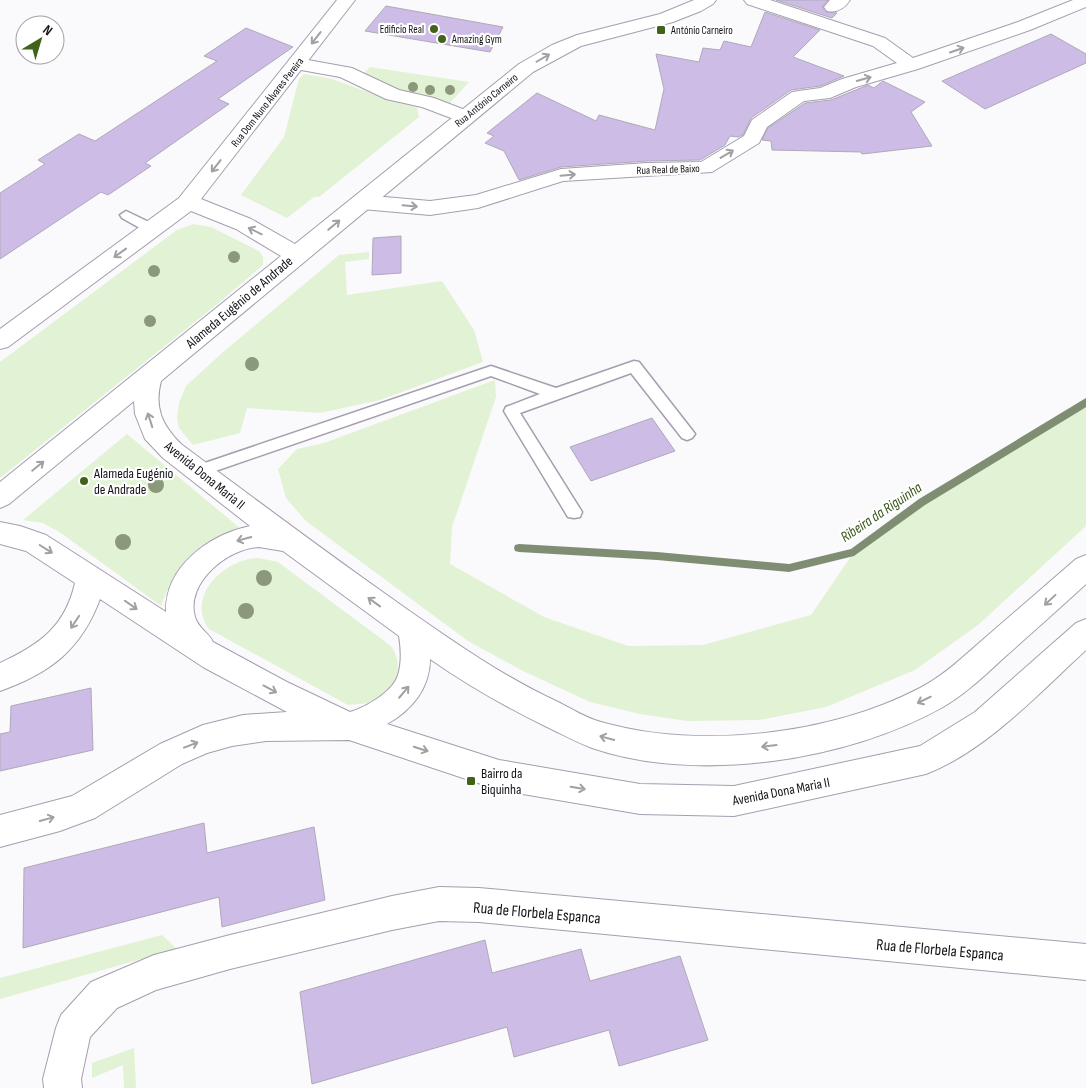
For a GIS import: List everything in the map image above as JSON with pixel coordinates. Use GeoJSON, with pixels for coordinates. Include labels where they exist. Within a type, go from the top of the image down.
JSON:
{"type":"FeatureCollection","features":[{"type":"Feature","properties":{"kind":"street","name":"Rua Dom Nuno Álvares Pereira"},"geometry":{"type":"LineString","coordinates":[[187,203],[346,0]]}},
{"type":"Feature","properties":{"kind":"street","name":"Rua António Carneiro"},"geometry":{"type":"LineString","coordinates":[[296,256],[526,68],[558,49],[590,36],[691,9],[707,0]]}},
{"type":"Feature","properties":{"kind":"street"},"geometry":{"type":"LineString","coordinates":[[753,0],[879,42]]}},
{"type":"Feature","properties":{"kind":"street","name":"Rua Real de Baixo"},"geometry":{"type":"LineString","coordinates":[[362,202],[430,208],[478,201],[561,175],[647,169],[704,168],[752,139],[759,124],[799,96],[823,94],[849,83],[911,65],[1024,26],[1086,1]]}},
{"type":"Feature","properties":{"kind":"street"},"geometry":{"type":"LineString","coordinates":[[816,22],[837,4],[879,42],[911,65]]}},
{"type":"Feature","properties":{"kind":"street"},"geometry":{"type":"LineString","coordinates":[[296,64],[345,72],[393,95],[427,102],[466,117]]}},
{"type":"Feature","properties":{"kind":"street"},"geometry":{"type":"LineString","coordinates":[[0,341],[187,203]]}},
{"type":"Feature","properties":{"kind":"street","name":"Alameda Eugênio de Andrade"},"geometry":{"type":"LineString","coordinates":[[0,497],[296,256],[278,242],[206,207],[187,203]]}},
{"type":"Feature","properties":{"kind":"street","name":"Avenida Dona Maria II"},"geometry":{"type":"LineString","coordinates":[[161,366],[150,377],[146,391],[148,414],[154,432],[172,451],[291,542],[465,667],[520,699],[593,734],[635,745],[675,750],[741,750],[818,739],[861,727],[900,712],[932,697],[958,680],[1086,566]]}},
{"type":"Feature","properties":{"kind":"street","name":"Avenida Dona Maria II"},"geometry":{"type":"LineString","coordinates":[[0,534],[20,537],[36,543],[213,658],[276,692],[349,726],[499,775],[640,799],[734,802],[926,759],[986,722],[1086,632]]}},
{"type":"Feature","properties":{"kind":"street","name":"Avenida Dona Maria II"},"geometry":{"type":"LineString","coordinates":[[213,658],[187,632],[182,617],[181,594],[188,579],[207,558],[226,545],[238,540],[261,536],[291,542]]}},
{"type":"Feature","properties":{"kind":"street"},"geometry":{"type":"LineString","coordinates":[[0,678],[34,662],[48,653],[60,641],[84,610],[91,577]]}},
{"type":"Feature","properties":{"kind":"street"},"geometry":{"type":"LineString","coordinates":[[0,832],[63,814],[93,802],[179,749],[220,734],[260,726],[349,726],[388,707],[400,698],[410,685],[414,673],[416,655],[413,631]]}},
{"type":"Feature","properties":{"kind":"street","name":"Rua de Florbela Espanca"},"geometry":{"type":"LineString","coordinates":[[63,1088],[62,1079],[74,1028],[104,995],[154,973],[230,952],[392,913],[439,904],[479,905],[1086,962]]}},
{"type":"Feature","properties":{"kind":"lane"},"geometry":{"type":"LineString","coordinates":[[126,215],[152,229]]}},
{"type":"Feature","properties":{"kind":"lane"},"geometry":{"type":"LineString","coordinates":[[574,512],[511,411],[634,366],[687,434]]}},
{"type":"Feature","properties":{"kind":"lane"},"geometry":{"type":"LineString","coordinates":[[198,471],[491,371],[556,394]]}},
{"type":"Feature","properties":{"kind":"green space"},"geometry":{"type":"Polygon","coordinates":[[[370,67],[469,82],[449,104],[433,98],[400,92],[363,74],[370,67]]]}},
{"type":"Feature","properties":{"kind":"green space"},"geometry":{"type":"Polygon","coordinates":[[[304,74],[332,79],[393,101],[417,107],[419,117],[319,197],[314,197],[287,218],[241,195],[284,137],[299,79],[304,74]]]}},
{"type":"Feature","properties":{"kind":"green space"},"geometry":{"type":"Polygon","coordinates":[[[193,224],[211,227],[259,251],[263,257],[263,265],[221,301],[0,478],[0,362],[177,230],[193,224]]]}},
{"type":"Feature","properties":{"kind":"green space"},"geometry":{"type":"Polygon","coordinates":[[[369,252],[369,259],[345,262],[347,295],[442,281],[474,330],[483,362],[380,400],[320,413],[247,408],[240,433],[193,445],[179,428],[177,419],[179,403],[186,386],[222,353],[339,255],[369,252]]]}},
{"type":"Feature","properties":{"kind":"green space"},"geometry":{"type":"Polygon","coordinates":[[[495,380],[496,397],[452,527],[450,564],[544,617],[628,646],[703,645],[811,615],[854,552],[922,502],[1080,407],[1086,401],[1086,526],[978,625],[915,670],[826,707],[759,720],[687,721],[640,714],[590,702],[523,671],[468,641],[306,521],[286,498],[278,469],[297,449],[324,443],[495,380]]]}},
{"type":"Feature","properties":{"kind":"green space"},"geometry":{"type":"Polygon","coordinates":[[[127,434],[241,529],[212,539],[190,556],[174,578],[161,606],[61,533],[43,523],[23,520],[127,434]]]}},
{"type":"Feature","properties":{"kind":"green space"},"geometry":{"type":"Polygon","coordinates":[[[258,558],[278,562],[391,646],[398,663],[397,672],[395,680],[384,694],[368,703],[348,705],[209,629],[203,617],[202,604],[205,592],[222,572],[245,560],[258,558]]]}},
{"type":"Feature","properties":{"kind":"green space"},"geometry":{"type":"Polygon","coordinates":[[[162,935],[177,949],[0,999],[0,978],[162,935]]]}},
{"type":"Feature","properties":{"kind":"green space"},"geometry":{"type":"Polygon","coordinates":[[[134,1048],[136,1088],[124,1088],[123,1065],[92,1078],[92,1063],[134,1048]]]}},
{"type":"Feature","properties":{"kind":"building"},"geometry":{"type":"Polygon","coordinates":[[[776,0],[828,0],[822,7],[826,12],[837,13],[832,18],[776,0]]]}},
{"type":"Feature","properties":{"kind":"building","name":"Edificio Real"},"geometry":{"type":"Polygon","coordinates":[[[386,6],[503,27],[490,52],[365,31],[386,6]]]}},
{"type":"Feature","properties":{"kind":"building"},"geometry":{"type":"Polygon","coordinates":[[[765,12],[820,30],[793,57],[844,76],[820,86],[791,90],[751,118],[743,135],[738,137],[730,136],[725,145],[700,160],[647,161],[561,167],[519,180],[504,151],[485,143],[494,136],[487,133],[537,93],[596,121],[599,115],[655,130],[664,89],[656,54],[699,62],[703,48],[720,50],[724,41],[751,47],[765,12]]]}},
{"type":"Feature","properties":{"kind":"building"},"geometry":{"type":"Polygon","coordinates":[[[246,28],[293,47],[218,99],[229,104],[145,163],[151,166],[108,195],[101,192],[0,259],[0,193],[45,164],[38,160],[79,134],[95,141],[217,61],[204,56],[246,28]]]}},
{"type":"Feature","properties":{"kind":"building"},"geometry":{"type":"Polygon","coordinates":[[[1051,34],[1086,54],[1086,63],[985,109],[942,81],[1051,34]]]}},
{"type":"Feature","properties":{"kind":"building"},"geometry":{"type":"Polygon","coordinates":[[[883,81],[925,102],[911,112],[932,146],[862,154],[861,152],[772,150],[771,141],[762,140],[768,128],[805,103],[831,100],[868,85],[874,88],[883,81]]]}},
{"type":"Feature","properties":{"kind":"building"},"geometry":{"type":"Polygon","coordinates":[[[401,236],[401,273],[372,275],[373,238],[401,236]]]}},
{"type":"Feature","properties":{"kind":"building"},"geometry":{"type":"Polygon","coordinates":[[[652,418],[675,451],[591,481],[570,447],[652,418]]]}},
{"type":"Feature","properties":{"kind":"building"},"geometry":{"type":"Polygon","coordinates":[[[91,688],[93,750],[0,771],[0,734],[10,732],[11,706],[91,688]]]}},
{"type":"Feature","properties":{"kind":"building"},"geometry":{"type":"Polygon","coordinates":[[[204,823],[207,853],[314,827],[325,900],[222,927],[219,897],[23,948],[24,868],[204,823]]]}},
{"type":"Feature","properties":{"kind":"building"},"geometry":{"type":"Polygon","coordinates":[[[485,940],[492,973],[581,949],[590,981],[680,956],[708,1040],[619,1066],[609,1030],[514,1057],[507,1027],[312,1084],[300,992],[485,940]]]}},
{"type":"Feature","properties":{"kind":"waterway","name":"Ribeira da Riguinha"},"geometry":{"type":"LineString","coordinates":[[519,548],[657,556],[789,568],[854,552],[922,502],[1080,407],[1086,401]]}},
{"type":"Feature","properties":{"kind":"place","name":"Edificio Real"},"geometry":{"type":"Point","coordinates":[434,29]}},
{"type":"Feature","properties":{"kind":"place","name":"António Carneiro"},"geometry":{"type":"Point","coordinates":[661,30]}},
{"type":"Feature","properties":{"kind":"place","name":"Amazing Gym"},"geometry":{"type":"Point","coordinates":[442,39]}},
{"type":"Feature","properties":{"kind":"place","name":"Alameda Eugénio de Andrade"},"geometry":{"type":"Point","coordinates":[84,481]}},
{"type":"Feature","properties":{"kind":"place","name":"Bairro da Biquinha"},"geometry":{"type":"Point","coordinates":[471,781]}}]}
